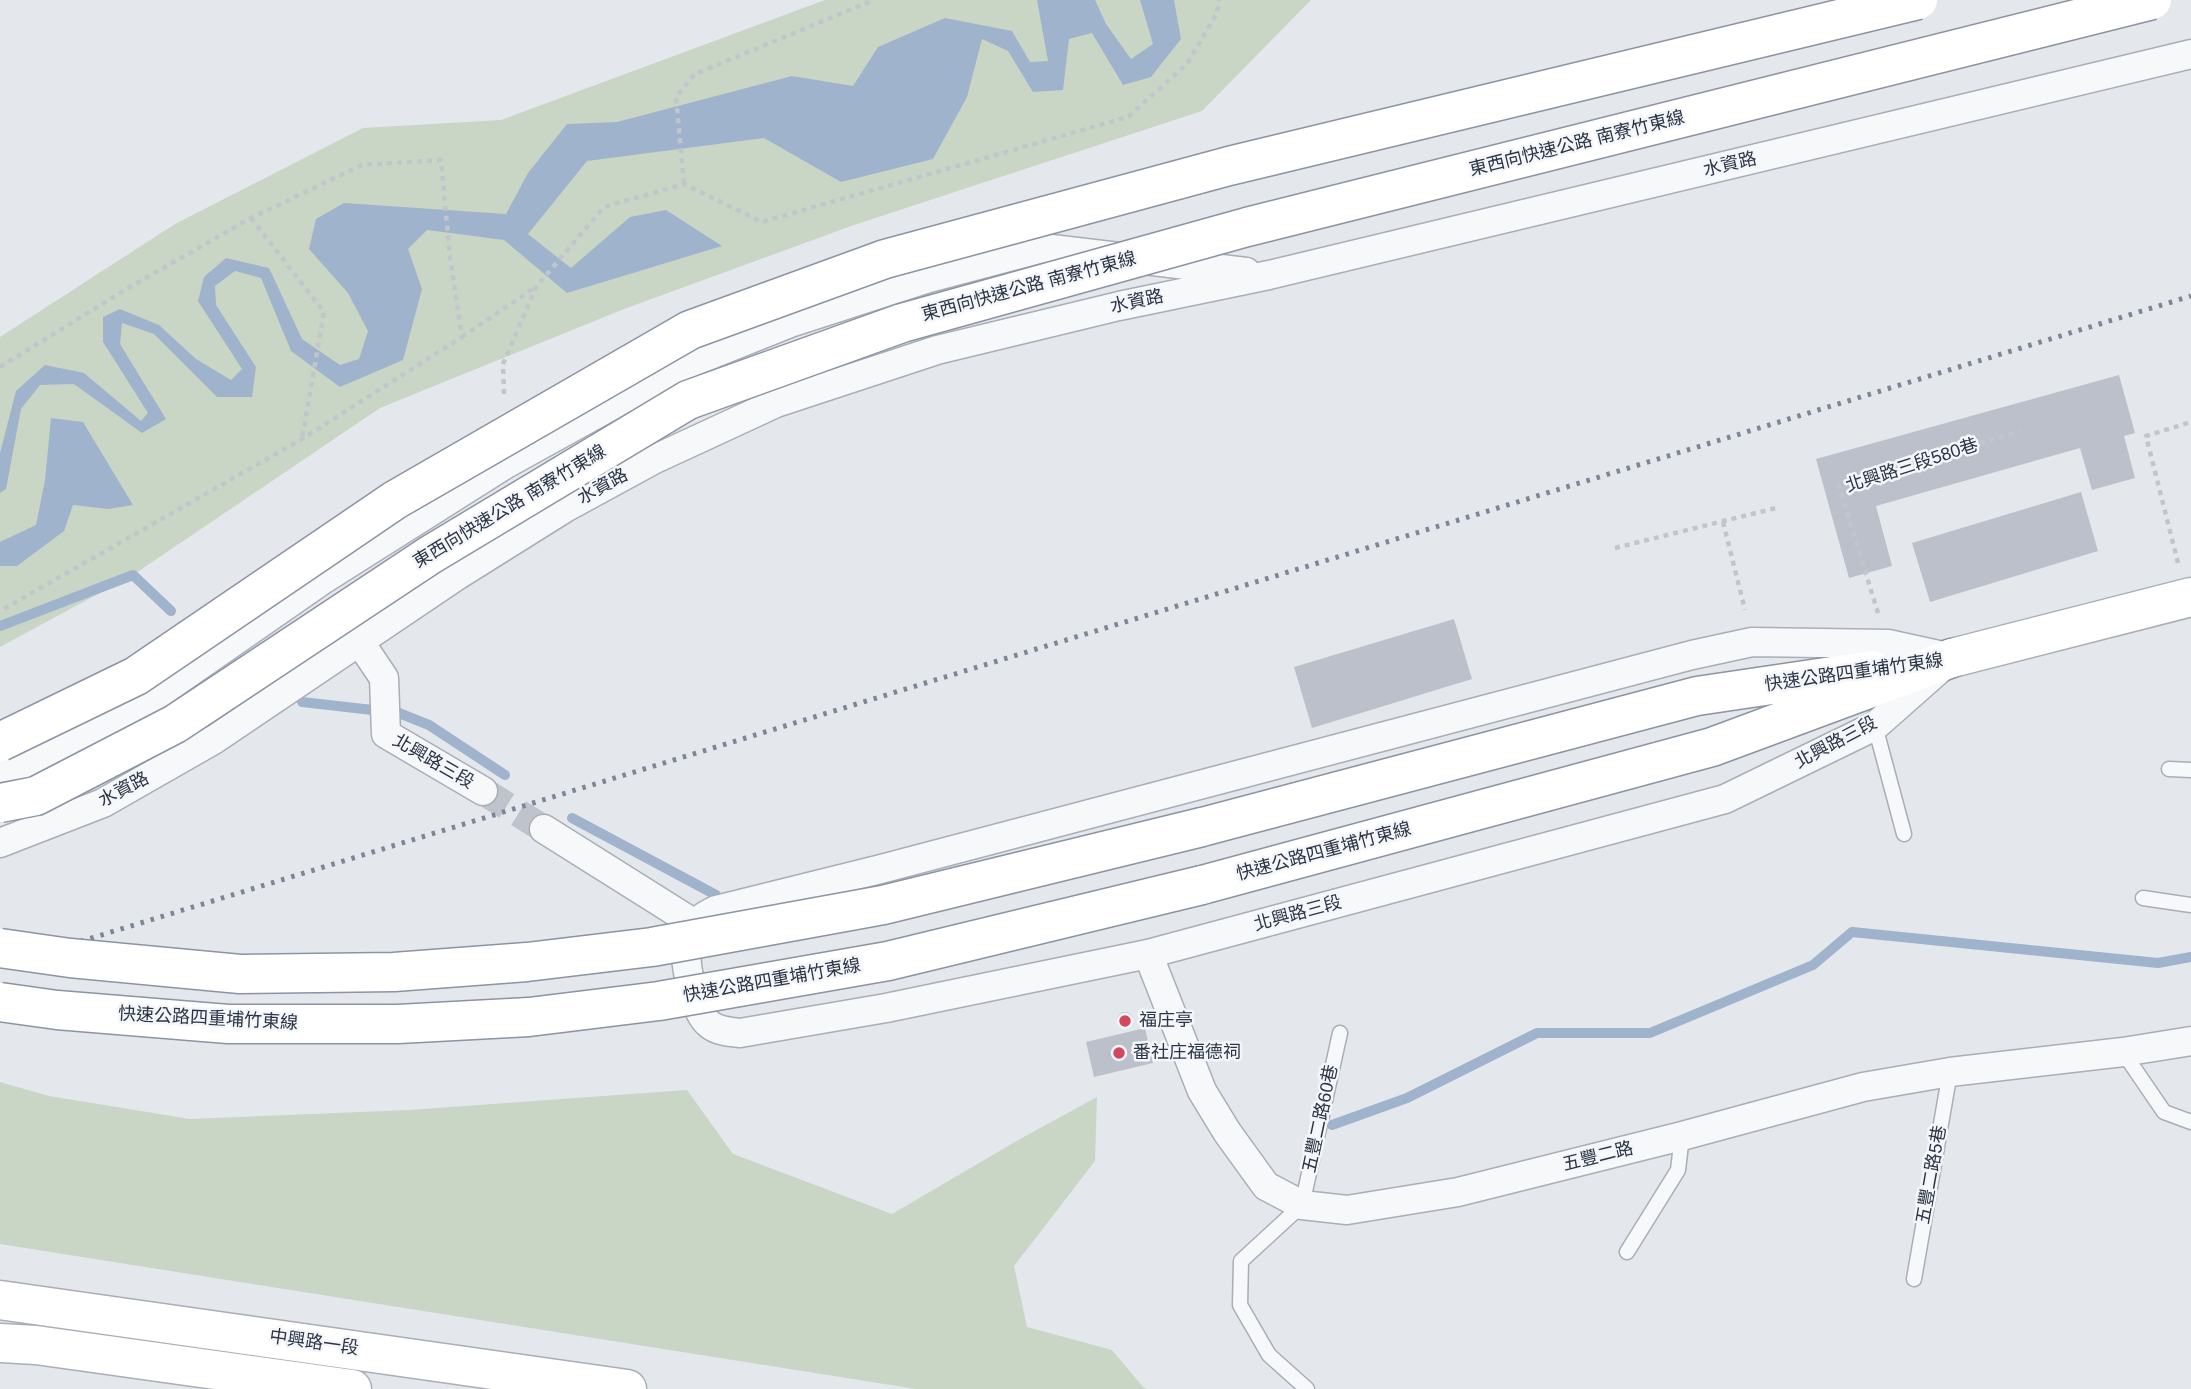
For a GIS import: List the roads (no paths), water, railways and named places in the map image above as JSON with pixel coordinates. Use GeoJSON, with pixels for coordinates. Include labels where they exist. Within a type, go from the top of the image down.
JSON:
{"type":"FeatureCollection","features":[{"type":"Feature","properties":{"kind":"main road"},"geometry":{"type":"LineString","coordinates":[[0,742],[136,676],[395,500],[690,330],[885,259],[1229,166],[1918,0]]}},
{"type":"Feature","properties":{"kind":"main road","name":"東西向快速公路 南寮竹東線"},"geometry":{"type":"LineString","coordinates":[[0,803],[36,796],[175,724],[430,555],[688,400],[902,323],[1247,227],[2152,0]]}},
{"type":"Feature","properties":{"kind":"main road","name":"北興路三段"},"geometry":{"type":"LineString","coordinates":[[1952,658],[2189,597]]}},
{"type":"Feature","properties":{"kind":"main road","name":"快速公路四重埔竹東線"},"geometry":{"type":"LineString","coordinates":[[0,948],[70,958],[240,974],[394,972],[527,962],[652,947],[883,905],[1202,827],[1697,696],[1952,658]]}},
{"type":"Feature","properties":{"kind":"main road","name":"快速公路四重埔竹東線"},"geometry":{"type":"LineString","coordinates":[[0,1002],[57,1010],[228,1024],[398,1024],[529,1017],[659,1001],[888,961],[1202,886],[1712,747],[1952,658]]}},
{"type":"Feature","properties":{"kind":"main road","name":"中興路一段"},"geometry":{"type":"LineString","coordinates":[[0,1300],[627,1389]]}},
{"type":"Feature","properties":{"kind":"main road"},"geometry":{"type":"LineString","coordinates":[[0,1343],[36,1345],[352,1389]]}},
{"type":"Feature","properties":{"kind":"street","name":"水資路"},"geometry":{"type":"LineString","coordinates":[[0,843],[103,803],[215,739],[458,575],[565,508],[655,459],[776,404],[937,350],[1119,306],[1269,275],[2191,54]]}},
{"type":"Feature","properties":{"kind":"street","name":"水資路"},"geometry":{"type":"LineString","coordinates":[[0,774],[12,771],[154,697],[321,581],[506,464],[685,365],[790,323],[929,278],[1043,248],[1269,275]]}},
{"type":"Feature","properties":{"kind":"street","name":"北興路三段"},"geometry":{"type":"LineString","coordinates":[[321,581],[384,678],[386,734],[483,791]]}},
{"type":"Feature","properties":{"kind":"street","name":"北興路三段"},"geometry":{"type":"LineString","coordinates":[[1752,642],[1888,644],[1952,658],[1875,726],[1725,799],[1148,954],[886,1008],[740,1033],[726,1032],[710,1025],[700,1015],[694,999],[686,948],[688,935],[705,915],[716,910],[1692,655],[1752,642]]}},
{"type":"Feature","properties":{"kind":"street"},"geometry":{"type":"LineString","coordinates":[[544,829],[695,924]]}},
{"type":"Feature","properties":{"kind":"street","name":"五豐二路"},"geometry":{"type":"LineString","coordinates":[[1148,954],[1202,1091],[1227,1132],[1266,1186],[1302,1205],[1348,1210],[1458,1192],[1863,1087],[1950,1072],[2123,1052],[2191,1041]]}},
{"type":"Feature","properties":{"kind":"lane"},"geometry":{"type":"LineString","coordinates":[[1875,726],[1904,834]]}},
{"type":"Feature","properties":{"kind":"lane"},"geometry":{"type":"LineString","coordinates":[[2169,769],[2191,770]]}},
{"type":"Feature","properties":{"kind":"lane"},"geometry":{"type":"LineString","coordinates":[[2143,898],[2191,905]]}},
{"type":"Feature","properties":{"kind":"lane","name":"五豐二路60巷"},"geometry":{"type":"LineString","coordinates":[[1302,1205],[1340,1032]]}},
{"type":"Feature","properties":{"kind":"lane"},"geometry":{"type":"LineString","coordinates":[[2123,1052],[2164,1112],[2191,1122]]}},
{"type":"Feature","properties":{"kind":"lane","name":"五豐二路5巷"},"geometry":{"type":"LineString","coordinates":[[1914,1279],[1950,1072]]}},
{"type":"Feature","properties":{"kind":"lane"},"geometry":{"type":"LineString","coordinates":[[1627,1252],[1678,1170],[1682,1136]]}},
{"type":"Feature","properties":{"kind":"lane"},"geometry":{"type":"LineString","coordinates":[[1302,1205],[1241,1261],[1240,1305],[1269,1354],[1307,1389]]}},
{"type":"Feature","properties":{"kind":"water"},"geometry":{"type":"Polygon","coordinates":[[[1037,0],[1095,0],[1106,24],[1131,59],[1153,44],[1140,0],[1174,0],[1181,39],[1151,77],[1123,85],[1092,33],[1069,39],[1063,90],[1033,92],[1008,51],[982,39],[967,97],[933,159],[841,182],[764,138],[587,161],[528,234],[571,268],[630,217],[666,210],[722,246],[567,293],[504,240],[427,230],[408,249],[422,289],[403,360],[340,387],[291,351],[261,278],[235,271],[215,286],[216,305],[256,367],[252,397],[217,397],[154,334],[122,323],[120,344],[166,419],[142,433],[74,384],[40,385],[21,409],[6,489],[0,493],[0,453],[16,391],[45,365],[84,373],[141,421],[148,413],[103,342],[103,317],[120,309],[159,325],[196,359],[231,380],[242,369],[198,301],[204,277],[226,258],[269,268],[302,339],[340,365],[359,359],[368,331],[348,293],[309,249],[316,219],[344,203],[506,214],[528,173],[567,124],[617,122],[792,76],[853,86],[878,47],[945,18],[1012,31],[1030,62],[1048,61],[1037,0]]]}},
{"type":"Feature","properties":{"kind":"water"},"geometry":{"type":"Polygon","coordinates":[[[51,418],[83,422],[133,505],[108,509],[73,505],[64,531],[17,566],[0,566],[0,542],[36,525],[45,480],[51,418]]]}},
{"type":"Feature","properties":{"kind":"waterway"},"geometry":{"type":"LineString","coordinates":[[0,626],[133,575],[171,611]]}},
{"type":"Feature","properties":{"kind":"waterway"},"geometry":{"type":"LineString","coordinates":[[302,702],[399,713],[429,725],[505,775]]}},
{"type":"Feature","properties":{"kind":"waterway"},"geometry":{"type":"LineString","coordinates":[[572,818],[716,895]]}},
{"type":"Feature","properties":{"kind":"waterway"},"geometry":{"type":"LineString","coordinates":[[1332,1125],[1407,1098],[1537,1033],[1650,1033],[1813,965],[1852,932],[2158,963],[2191,957]]}},
{"type":"Feature","properties":{"kind":"tunnel"},"geometry":{"type":"LineString","coordinates":[[483,791],[544,829]]}},
{"type":"Feature","properties":{"kind":"railway"},"geometry":{"type":"LineString","coordinates":[[0,966],[2191,296]]}},
{"type":"Feature","properties":{"kind":"place","name":"福庄亭"},"geometry":{"type":"Point","coordinates":[1125,1021]}},
{"type":"Feature","properties":{"kind":"place","name":"番社庄福德祠"},"geometry":{"type":"Point","coordinates":[1119,1053]}}]}
